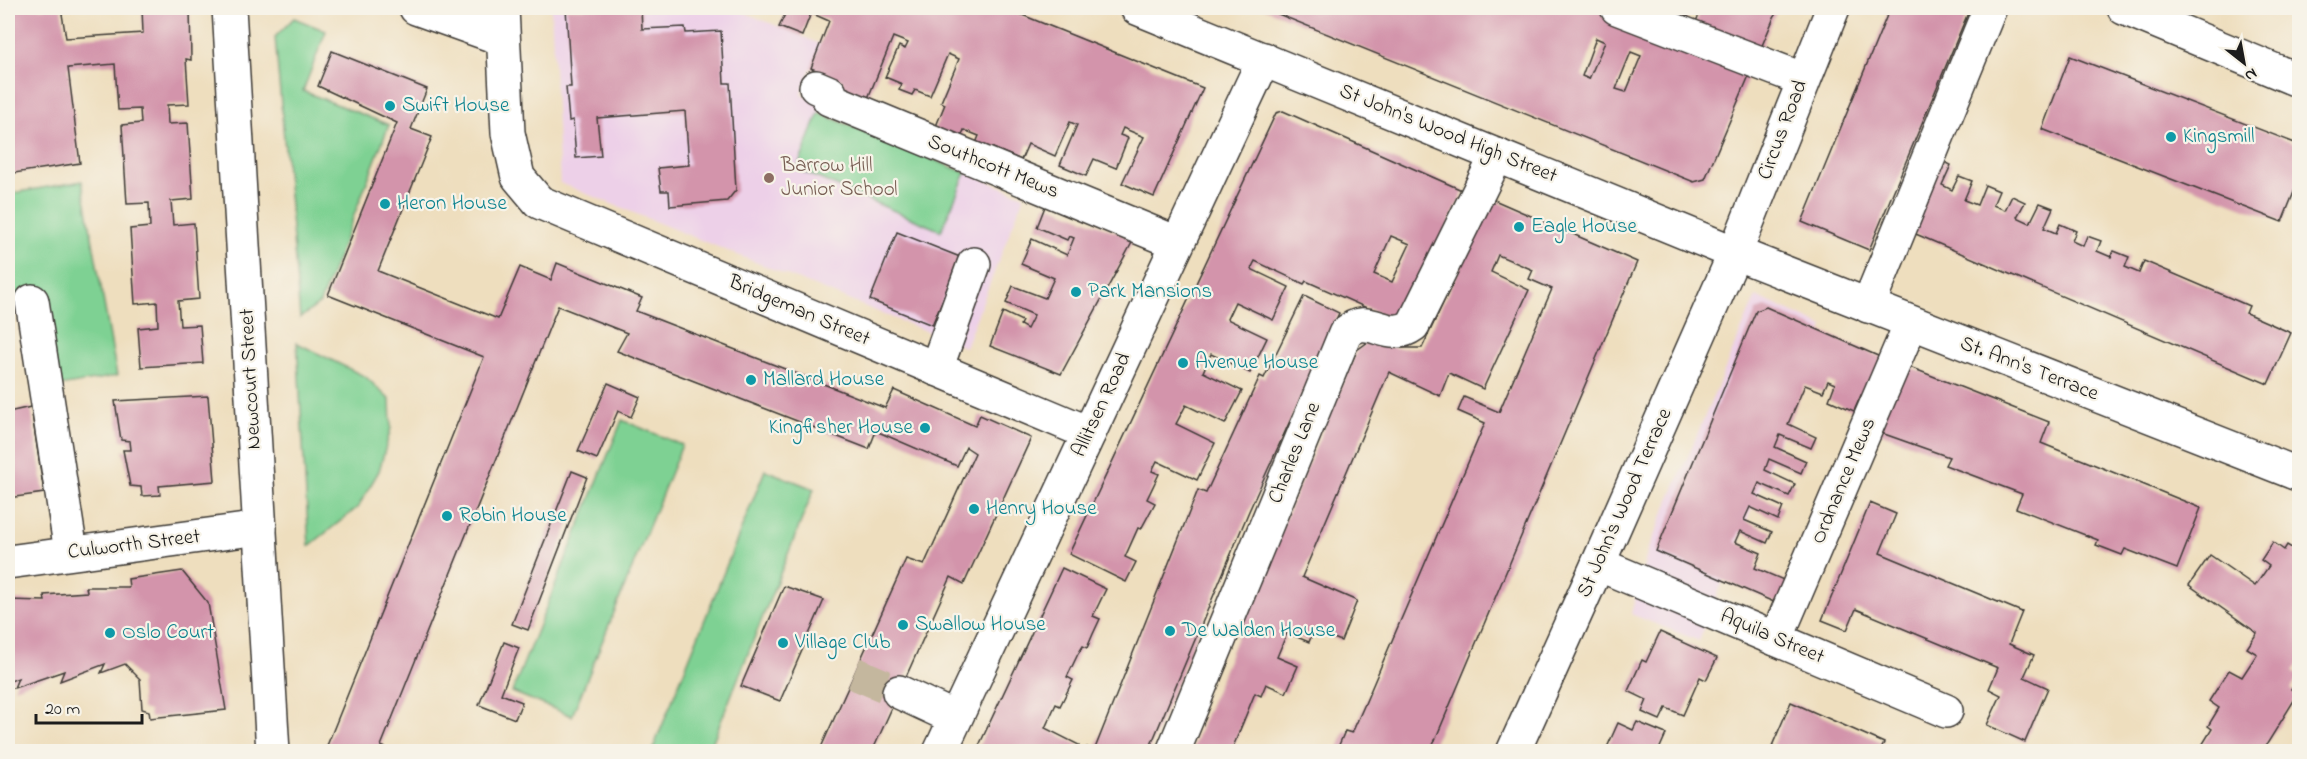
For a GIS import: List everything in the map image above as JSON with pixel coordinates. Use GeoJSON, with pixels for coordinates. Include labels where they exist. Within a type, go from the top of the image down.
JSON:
{"type":"FeatureCollection","features":[{"type":"Feature","properties":{"kind":"street","name":"Newcourt Street"},"geometry":{"type":"LineString","coordinates":[[229,8],[273,752]]}},
{"type":"Feature","properties":{"kind":"street"},"geometry":{"type":"LineString","coordinates":[[416,8],[503,23]]}},
{"type":"Feature","properties":{"kind":"street","name":"St John's Wood High Street"},"geometry":{"type":"LineString","coordinates":[[1137,8],[1747,257]]}},
{"type":"Feature","properties":{"kind":"street"},"geometry":{"type":"LineString","coordinates":[[1617,8],[1802,79]]}},
{"type":"Feature","properties":{"kind":"street","name":"Circus Road"},"geometry":{"type":"LineString","coordinates":[[1747,257],[1802,79],[1833,8]]}},
{"type":"Feature","properties":{"kind":"street"},"geometry":{"type":"LineString","coordinates":[[1868,306],[1990,8]]}},
{"type":"Feature","properties":{"kind":"street"},"geometry":{"type":"LineString","coordinates":[[2124,8],[2300,81]]}},
{"type":"Feature","properties":{"kind":"street","name":"Bridgeman Street"},"geometry":{"type":"LineString","coordinates":[[503,23],[508,133],[518,177],[539,202],[1089,433]]}},
{"type":"Feature","properties":{"kind":"street","name":"Allitsen Road"},"geometry":{"type":"LineString","coordinates":[[940,752],[1264,58]]}},
{"type":"Feature","properties":{"kind":"street","name":"Southcott Mews"},"geometry":{"type":"LineString","coordinates":[[816,87],[830,93],[829,99],[1177,243]]}},
{"type":"Feature","properties":{"kind":"street","name":"Charles Lane"},"geometry":{"type":"LineString","coordinates":[[1173,752],[1345,334],[1353,326],[1364,323],[1394,333],[1405,332],[1413,325],[1497,154]]}},
{"type":"Feature","properties":{"kind":"street","name":"St. Ann's Terrace"},"geometry":{"type":"LineString","coordinates":[[1747,257],[2300,475]]}},
{"type":"Feature","properties":{"kind":"street","name":"St John's Wood Terrace"},"geometry":{"type":"LineString","coordinates":[[1512,752],[1598,564],[1747,257]]}},
{"type":"Feature","properties":{"kind":"street"},"geometry":{"type":"LineString","coordinates":[[936,369],[974,264]]}},
{"type":"Feature","properties":{"kind":"street"},"geometry":{"type":"LineString","coordinates":[[32,301],[71,552]]}},
{"type":"Feature","properties":{"kind":"street","name":"Ordnance Mews"},"geometry":{"type":"LineString","coordinates":[[1776,639],[1911,323]]}},
{"type":"Feature","properties":{"kind":"street","name":"Culworth Street"},"geometry":{"type":"LineString","coordinates":[[8,562],[260,528]]}},
{"type":"Feature","properties":{"kind":"street","name":"Aquila Street"},"geometry":{"type":"LineString","coordinates":[[1598,564],[1946,711]]}},
{"type":"Feature","properties":{"kind":"street"},"geometry":{"type":"LineString","coordinates":[[899,692],[955,718]]}},
{"type":"Feature","properties":{"kind":"shaded area","name":"Barrow Hill Junior School"},"geometry":{"type":"Polygon","coordinates":[[[551,8],[734,8],[820,44],[801,94],[823,103],[819,113],[1024,196],[965,347],[560,183],[551,8]]]}},
{"type":"Feature","properties":{"kind":"shaded area"},"geometry":{"type":"Polygon","coordinates":[[[1756,296],[1824,327],[1699,641],[1631,614],[1648,550],[1756,296]]]}},
{"type":"Feature","properties":{"kind":"green space"},"geometry":{"type":"Polygon","coordinates":[[[294,18],[326,31],[303,91],[389,125],[320,303],[300,318],[275,37],[294,18]]]}},
{"type":"Feature","properties":{"kind":"green space"},"geometry":{"type":"Polygon","coordinates":[[[819,113],[966,173],[941,231],[797,169],[819,113]]]}},
{"type":"Feature","properties":{"kind":"green space"},"geometry":{"type":"Polygon","coordinates":[[[82,181],[117,376],[55,387],[38,292],[8,298],[8,194],[82,181]]]}},
{"type":"Feature","properties":{"kind":"green space"},"geometry":{"type":"Polygon","coordinates":[[[297,343],[366,377],[390,400],[391,428],[379,471],[358,507],[309,546],[297,343]]]}},
{"type":"Feature","properties":{"kind":"green space"},"geometry":{"type":"Polygon","coordinates":[[[622,420],[682,445],[572,716],[512,692],[622,420]]]}},
{"type":"Feature","properties":{"kind":"green space"},"geometry":{"type":"Polygon","coordinates":[[[765,470],[814,489],[709,751],[652,751],[765,470]]]}},
{"type":"Feature","properties":{"kind":"building"},"geometry":{"type":"Polygon","coordinates":[[[8,8],[61,8],[66,38],[143,33],[142,8],[190,8],[191,60],[186,59],[189,104],[167,105],[168,124],[188,123],[193,199],[171,201],[173,225],[194,223],[199,299],[178,301],[180,326],[200,325],[203,363],[141,367],[138,328],[158,326],[157,302],[135,304],[130,229],[150,227],[149,203],[127,204],[122,125],[141,123],[140,109],[118,110],[115,64],[68,68],[80,163],[8,174],[8,8]]]}},
{"type":"Feature","properties":{"kind":"building"},"geometry":{"type":"Polygon","coordinates":[[[566,8],[641,8],[642,29],[685,27],[686,33],[721,31],[724,83],[730,83],[736,190],[727,201],[670,206],[669,191],[661,191],[658,168],[689,165],[685,111],[597,118],[601,156],[576,158],[573,120],[569,121],[566,87],[571,87],[566,8]]]}},
{"type":"Feature","properties":{"kind":"building"},"geometry":{"type":"Polygon","coordinates":[[[788,8],[1005,8],[1203,88],[1154,197],[1122,183],[1144,137],[1123,128],[1120,135],[1128,138],[1116,168],[1094,159],[1086,176],[1060,165],[1077,125],[1070,122],[1055,156],[1028,144],[1021,160],[993,148],[990,155],[974,148],[979,136],[964,130],[959,142],[934,131],[945,104],[941,102],[959,59],[948,54],[930,96],[915,90],[912,95],[899,90],[902,84],[885,77],[899,46],[905,49],[908,43],[893,37],[866,103],[838,92],[843,81],[811,68],[829,21],[811,13],[802,36],[779,27],[788,8]]]}},
{"type":"Feature","properties":{"kind":"building"},"geometry":{"type":"Polygon","coordinates":[[[1263,8],[1593,8],[1751,71],[1705,179],[1694,182],[1263,8]],[[1596,38],[1582,76],[1589,79],[1605,42],[1596,38]],[[1631,52],[1616,89],[1626,92],[1641,56],[1631,52]]]}},
{"type":"Feature","properties":{"kind":"building"},"geometry":{"type":"Polygon","coordinates":[[[1640,8],[1691,8],[1684,25],[1640,8]]]}},
{"type":"Feature","properties":{"kind":"building"},"geometry":{"type":"Polygon","coordinates":[[[1702,8],[1778,8],[1758,55],[1693,28],[1702,8]]]}},
{"type":"Feature","properties":{"kind":"building"},"geometry":{"type":"Polygon","coordinates":[[[1890,8],[1970,8],[1869,250],[1802,222],[1890,8]]]}},
{"type":"Feature","properties":{"kind":"building"},"geometry":{"type":"Polygon","coordinates":[[[332,51],[427,89],[411,129],[432,137],[378,271],[498,319],[520,267],[551,280],[557,263],[642,298],[636,311],[885,408],[894,390],[975,426],[980,415],[1031,438],[964,584],[951,577],[872,752],[819,752],[906,559],[924,565],[975,453],[966,447],[957,466],[876,431],[869,449],[617,351],[627,333],[558,306],[381,746],[395,752],[336,752],[326,748],[484,357],[328,295],[397,123],[318,86],[332,51]]]}},
{"type":"Feature","properties":{"kind":"building","name":"Kingsmill"},"geometry":{"type":"Polygon","coordinates":[[[2070,56],[2300,145],[2300,177],[2282,222],[2042,129],[2070,56]]]}},
{"type":"Feature","properties":{"kind":"building"},"geometry":{"type":"Polygon","coordinates":[[[1283,111],[1464,191],[1406,316],[1396,321],[1306,281],[1304,284],[1255,261],[1251,269],[1289,287],[1273,320],[1235,302],[1227,319],[1267,338],[1250,373],[1211,354],[1203,372],[1242,391],[1225,424],[1186,405],[1176,424],[1215,443],[1197,480],[1157,461],[1152,471],[1159,474],[1147,499],[1155,503],[1141,529],[1138,528],[1125,557],[1136,562],[1126,582],[1069,554],[1276,113],[1283,111]],[[1391,236],[1374,274],[1392,282],[1410,244],[1391,236]]]}},
{"type":"Feature","properties":{"kind":"building"},"geometry":{"type":"Polygon","coordinates":[[[1936,158],[1951,165],[1942,185],[1952,190],[1959,176],[1972,181],[1964,200],[1977,205],[1985,185],[1999,191],[1993,205],[2005,210],[2012,196],[2025,202],[2017,217],[2030,223],[2040,203],[2053,208],[2044,228],[2056,233],[2060,224],[2076,231],[2072,241],[2083,246],[2087,236],[2101,241],[2097,251],[2111,257],[2114,251],[2129,257],[2125,267],[2139,273],[2144,261],[2249,306],[2246,313],[2291,333],[2268,384],[1904,229],[1936,158]]]}},
{"type":"Feature","properties":{"kind":"building"},"geometry":{"type":"Polygon","coordinates":[[[1492,199],[1637,262],[1430,752],[1336,752],[1345,731],[1352,733],[1485,423],[1458,411],[1464,397],[1499,412],[1552,289],[1529,279],[1533,270],[1498,255],[1491,272],[1529,290],[1483,389],[1449,373],[1440,396],[1389,372],[1302,577],[1357,601],[1341,641],[1314,630],[1309,642],[1287,633],[1277,657],[1298,666],[1286,693],[1266,684],[1261,696],[1255,693],[1231,752],[1191,752],[1267,562],[1357,350],[1368,342],[1396,348],[1422,348],[1492,199]]]}},
{"type":"Feature","properties":{"kind":"building","name":"Park Mansions"},"geometry":{"type":"Polygon","coordinates":[[[1046,204],[1134,239],[1061,374],[990,346],[1003,312],[1022,321],[1020,325],[1027,329],[1034,315],[1006,303],[1013,286],[1045,298],[1054,278],[1021,264],[1032,239],[1067,255],[1074,238],[1069,236],[1067,240],[1037,227],[1046,204]]]}},
{"type":"Feature","properties":{"kind":"building"},"geometry":{"type":"Polygon","coordinates":[[[897,232],[960,257],[932,325],[870,300],[897,232]]]}},
{"type":"Feature","properties":{"kind":"building"},"geometry":{"type":"Polygon","coordinates":[[[1304,296],[1339,313],[1249,511],[1148,752],[1085,752],[1087,747],[1094,751],[1198,490],[1206,493],[1260,376],[1264,378],[1304,296]]]}},
{"type":"Feature","properties":{"kind":"building"},"geometry":{"type":"Polygon","coordinates":[[[1766,307],[1887,360],[1870,399],[1861,395],[1854,411],[1829,400],[1835,384],[1828,381],[1823,392],[1805,385],[1788,424],[1816,437],[1811,448],[1780,435],[1775,447],[1806,461],[1801,473],[1769,459],[1765,470],[1795,484],[1789,496],[1759,483],[1754,494],[1783,507],[1778,520],[1750,507],[1744,520],[1772,532],[1767,543],[1740,531],[1735,542],[1761,553],[1755,568],[1793,584],[1783,606],[1656,551],[1756,311],[1766,307]]]}},
{"type":"Feature","properties":{"kind":"building"},"geometry":{"type":"Polygon","coordinates":[[[1902,364],[2049,422],[2041,443],[2201,508],[2177,569],[2125,549],[2122,555],[2096,545],[2098,540],[2016,508],[2022,494],[1945,465],[1949,457],[1873,430],[1902,364]]]}},
{"type":"Feature","properties":{"kind":"building"},"geometry":{"type":"Polygon","coordinates":[[[608,383],[640,397],[631,417],[618,411],[597,459],[578,451],[608,383]]]}},
{"type":"Feature","properties":{"kind":"building"},"geometry":{"type":"Polygon","coordinates":[[[208,396],[215,481],[159,486],[160,495],[142,496],[141,487],[130,486],[123,450],[131,450],[130,441],[121,440],[115,401],[208,396]]]}},
{"type":"Feature","properties":{"kind":"building"},"geometry":{"type":"Polygon","coordinates":[[[31,407],[44,493],[8,498],[8,412],[31,407]]]}},
{"type":"Feature","properties":{"kind":"building"},"geometry":{"type":"Polygon","coordinates":[[[572,471],[587,477],[528,630],[512,624],[572,471]]]}},
{"type":"Feature","properties":{"kind":"building"},"geometry":{"type":"Polygon","coordinates":[[[1870,503],[1896,514],[1880,553],[2022,612],[2009,644],[2034,655],[2024,677],[2048,688],[2025,742],[1987,725],[2001,695],[1989,689],[1998,668],[1856,609],[1847,630],[1822,620],[1870,503]]]}},
{"type":"Feature","properties":{"kind":"building"},"geometry":{"type":"Polygon","coordinates":[[[2273,542],[2284,550],[2287,545],[2300,553],[2300,661],[2293,672],[2299,676],[2291,689],[2298,694],[2262,752],[2202,752],[2199,750],[2212,729],[2208,726],[2219,708],[2209,701],[2229,670],[2242,677],[2257,654],[2247,648],[2257,633],[2189,585],[2210,555],[2255,586],[2269,566],[2261,560],[2273,542]]]}},
{"type":"Feature","properties":{"kind":"building"},"geometry":{"type":"Polygon","coordinates":[[[1062,568],[1106,589],[1093,616],[1100,619],[1087,648],[1083,646],[1078,654],[1067,677],[1073,680],[1060,706],[1056,704],[1045,728],[1079,745],[1076,752],[976,752],[1062,568]]]}},
{"type":"Feature","properties":{"kind":"building","name":"Oslo Court"},"geometry":{"type":"Polygon","coordinates":[[[182,571],[208,603],[226,710],[150,718],[149,711],[142,709],[140,679],[125,664],[101,673],[105,664],[60,681],[64,671],[14,688],[18,678],[8,682],[8,600],[45,601],[44,595],[87,592],[86,587],[129,587],[128,579],[182,571]]]}},
{"type":"Feature","properties":{"kind":"building","name":"Village Club"},"geometry":{"type":"Polygon","coordinates":[[[784,586],[824,600],[780,701],[741,686],[784,586]]]}},
{"type":"Feature","properties":{"kind":"building"},"geometry":{"type":"Polygon","coordinates":[[[1660,632],[1717,658],[1706,680],[1700,677],[1683,715],[1666,708],[1660,720],[1642,712],[1647,700],[1628,691],[1642,660],[1646,662],[1660,632]]]}},
{"type":"Feature","properties":{"kind":"building"},"geometry":{"type":"Polygon","coordinates":[[[504,642],[519,648],[501,694],[522,702],[515,719],[479,705],[504,642]]]}},
{"type":"Feature","properties":{"kind":"building"},"geometry":{"type":"Polygon","coordinates":[[[1791,702],[1884,743],[1880,752],[1785,752],[1772,746],[1791,702]]]}},
{"type":"Feature","properties":{"kind":"building"},"geometry":{"type":"Polygon","coordinates":[[[1637,722],[1666,734],[1658,752],[1605,752],[1618,723],[1633,730],[1637,722]]]}},
{"type":"Feature","properties":{"kind":"tunnel"},"geometry":{"type":"LineString","coordinates":[[854,673],[899,692]]}},
{"type":"Feature","properties":{"kind":"place","name":"Swift House"},"geometry":{"type":"Point","coordinates":[390,106]}},
{"type":"Feature","properties":{"kind":"place","name":"Kingsmill"},"geometry":{"type":"Point","coordinates":[2171,137]}},
{"type":"Feature","properties":{"kind":"place","name":"Barrow Hill Junior School"},"geometry":{"type":"Point","coordinates":[769,178]}},
{"type":"Feature","properties":{"kind":"place","name":"Heron House"},"geometry":{"type":"Point","coordinates":[385,204]}},
{"type":"Feature","properties":{"kind":"place","name":"Eagle House"},"geometry":{"type":"Point","coordinates":[1519,227]}},
{"type":"Feature","properties":{"kind":"place","name":"Park Mansions"},"geometry":{"type":"Point","coordinates":[1076,292]}},
{"type":"Feature","properties":{"kind":"place","name":"Avenue House"},"geometry":{"type":"Point","coordinates":[1183,363]}},
{"type":"Feature","properties":{"kind":"place","name":"Mallard House"},"geometry":{"type":"Point","coordinates":[751,380]}},
{"type":"Feature","properties":{"kind":"place","name":"Kingfisher House"},"geometry":{"type":"Point","coordinates":[925,428]}},
{"type":"Feature","properties":{"kind":"place","name":"Henry House"},"geometry":{"type":"Point","coordinates":[974,509]}},
{"type":"Feature","properties":{"kind":"place","name":"Robin House"},"geometry":{"type":"Point","coordinates":[447,516]}},
{"type":"Feature","properties":{"kind":"place","name":"Swallow House"},"geometry":{"type":"Point","coordinates":[903,625]}},
{"type":"Feature","properties":{"kind":"place","name":"De Walden House"},"geometry":{"type":"Point","coordinates":[1170,631]}},
{"type":"Feature","properties":{"kind":"place","name":"Oslo Court"},"geometry":{"type":"Point","coordinates":[110,633]}},
{"type":"Feature","properties":{"kind":"place","name":"Village Club"},"geometry":{"type":"Point","coordinates":[783,643]}}]}
